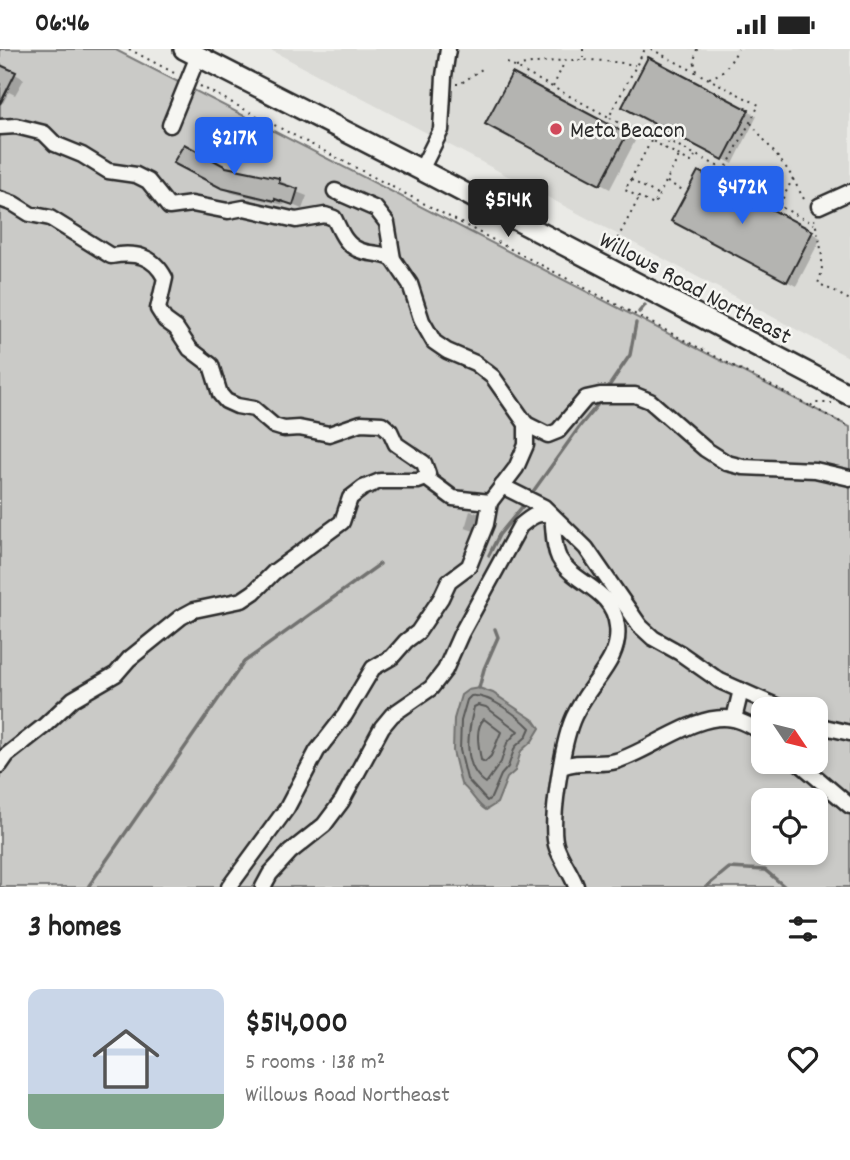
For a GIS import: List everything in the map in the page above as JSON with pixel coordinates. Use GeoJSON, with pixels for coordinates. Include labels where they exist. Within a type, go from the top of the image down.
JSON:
{"type":"FeatureCollection","features":[{"type":"Feature","properties":{"kind":"main road","name":"Willows Road Northeast"},"geometry":{"type":"LineString","coordinates":[[191,53],[421,170],[842,397]]}},
{"type":"Feature","properties":{"kind":"lane"},"geometry":{"type":"LineString","coordinates":[[421,170],[441,129],[447,49]]}},
{"type":"Feature","properties":{"kind":"lane"},"geometry":{"type":"LineString","coordinates":[[170,125],[191,53]]}},
{"type":"Feature","properties":{"kind":"lane"},"geometry":{"type":"LineString","coordinates":[[0,127],[16,126],[44,133],[55,144],[82,155],[108,171],[136,175],[148,181],[169,207],[192,204],[228,211],[244,208],[296,220],[325,215],[334,218],[346,241],[359,251],[384,254],[393,259]]}},
{"type":"Feature","properties":{"kind":"lane"},"geometry":{"type":"LineString","coordinates":[[335,191],[376,208],[387,223],[393,259],[410,284],[422,321],[434,342],[475,363],[493,377],[526,424],[548,435],[558,431],[586,398],[600,395],[635,395],[650,401],[705,449],[727,463],[743,467],[816,470],[850,478]]}},
{"type":"Feature","properties":{"kind":"lane"},"geometry":{"type":"LineString","coordinates":[[812,208],[850,192]]}},
{"type":"Feature","properties":{"kind":"lane"},"geometry":{"type":"LineString","coordinates":[[0,199],[15,204],[30,214],[50,218],[111,256],[131,253],[145,256],[160,268],[165,278],[158,309],[164,320],[176,328],[190,349],[211,365],[220,394],[226,401],[254,408],[274,426],[284,429],[299,428],[329,433],[361,423],[382,424],[390,431],[396,444],[424,463],[428,474],[426,478]]}},
{"type":"Feature","properties":{"kind":"lane"},"geometry":{"type":"LineString","coordinates":[[229,887],[286,808],[317,751],[345,715],[373,667],[393,657],[406,641],[418,632],[449,581],[469,566],[486,524],[490,502],[516,468],[526,445],[526,424]]}},
{"type":"Feature","properties":{"kind":"lane"},"geometry":{"type":"LineString","coordinates":[[426,478],[453,498],[490,502]]}},
{"type":"Feature","properties":{"kind":"lane"},"geometry":{"type":"LineString","coordinates":[[0,765],[7,755],[73,699],[116,674],[129,659],[181,617],[194,610],[242,600],[254,592],[274,572],[342,522],[350,498],[363,488],[380,481],[418,481],[426,478]]}},
{"type":"Feature","properties":{"kind":"lane"},"geometry":{"type":"LineString","coordinates":[[502,486],[537,502],[586,548],[640,626],[653,638],[720,681],[756,697]]}},
{"type":"Feature","properties":{"kind":"lane"},"geometry":{"type":"LineString","coordinates":[[263,887],[270,874],[290,852],[324,825],[336,809],[357,776],[382,727],[393,715],[431,688],[445,670],[461,634],[520,526],[534,515],[543,513],[552,516]]}},
{"type":"Feature","properties":{"kind":"lane"},"geometry":{"type":"LineString","coordinates":[[552,516],[555,547],[561,561],[597,590],[611,606],[618,626],[615,647],[607,667],[572,720],[564,749],[554,831],[556,847],[576,886]]}},
{"type":"Feature","properties":{"kind":"lane"},"geometry":{"type":"LineString","coordinates":[[734,719],[741,690]]}},
{"type":"Feature","properties":{"kind":"lane"},"geometry":{"type":"LineString","coordinates":[[562,767],[571,763],[613,762],[715,717],[734,719],[751,727]]}},
{"type":"Feature","properties":{"kind":"lane"},"geometry":{"type":"LineString","coordinates":[[828,728],[850,733]]}},
{"type":"Feature","properties":{"kind":"lane"},"geometry":{"type":"LineString","coordinates":[[812,774],[850,806]]}},
{"type":"Feature","properties":{"kind":"lane"},"geometry":{"type":"LineString","coordinates":[[565,887],[582,887]]}},
{"type":"Feature","properties":{"kind":"path"},"geometry":{"type":"LineString","coordinates":[[129,49],[180,76]]}},
{"type":"Feature","properties":{"kind":"path"},"geometry":{"type":"LineString","coordinates":[[583,49],[583,59]]}},
{"type":"Feature","properties":{"kind":"path"},"geometry":{"type":"LineString","coordinates":[[609,117],[645,49]]}},
{"type":"Feature","properties":{"kind":"path"},"geometry":{"type":"LineString","coordinates":[[651,49],[759,105],[725,170],[668,141],[665,149]]}},
{"type":"Feature","properties":{"kind":"path"},"geometry":{"type":"LineString","coordinates":[[697,49],[694,61],[698,73]]}},
{"type":"Feature","properties":{"kind":"path"},"geometry":{"type":"LineString","coordinates":[[708,78],[718,75],[726,68],[738,49]]}},
{"type":"Feature","properties":{"kind":"path"},"geometry":{"type":"LineString","coordinates":[[515,68],[583,59],[636,65]]}},
{"type":"Feature","properties":{"kind":"path"},"geometry":{"type":"LineString","coordinates":[[553,87],[565,60]]}},
{"type":"Feature","properties":{"kind":"path"},"geometry":{"type":"LineString","coordinates":[[507,63],[691,162],[695,155]]}},
{"type":"Feature","properties":{"kind":"path"},"geometry":{"type":"LineString","coordinates":[[460,84],[482,69]]}},
{"type":"Feature","properties":{"kind":"path"},"geometry":{"type":"LineString","coordinates":[[198,85],[850,427]]}},
{"type":"Feature","properties":{"kind":"path"},"geometry":{"type":"LineString","coordinates":[[750,122],[793,177],[812,208],[821,243],[821,276],[818,283],[850,300]]}},
{"type":"Feature","properties":{"kind":"path"},"geometry":{"type":"LineString","coordinates":[[651,141],[625,190],[654,205],[680,156]]}},
{"type":"Feature","properties":{"kind":"path"},"geometry":{"type":"LineString","coordinates":[[793,177],[779,206],[815,224]]}},
{"type":"Feature","properties":{"kind":"path"},"geometry":{"type":"LineString","coordinates":[[631,180],[659,195]]}},
{"type":"Feature","properties":{"kind":"path"},"geometry":{"type":"LineString","coordinates":[[666,181],[685,191]]}},
{"type":"Feature","properties":{"kind":"path"},"geometry":{"type":"LineString","coordinates":[[611,251],[639,197]]}},
{"type":"Feature","properties":{"kind":"path"},"geometry":{"type":"LineString","coordinates":[[811,406],[813,403],[832,403],[842,397]]}},
{"type":"Feature","properties":{"kind":"shaded area"},"geometry":{"type":"Polygon","coordinates":[[[0,49],[114,49],[850,427],[850,887],[0,887],[0,49]]]}},
{"type":"Feature","properties":{"kind":"shaded area"},"geometry":{"type":"Polygon","coordinates":[[[269,49],[850,49],[850,358],[269,49]]]}},
{"type":"Feature","properties":{"kind":"water"},"geometry":{"type":"Polygon","coordinates":[[[479,688],[493,693],[535,721],[540,728],[532,741],[521,751],[515,771],[507,778],[497,803],[486,810],[461,784],[453,751],[454,719],[461,695],[468,690],[479,688]]]}},
{"type":"Feature","properties":{"kind":"building"},"geometry":{"type":"Polygon","coordinates":[[[648,57],[749,110],[723,160],[622,107],[648,57]]]}},
{"type":"Feature","properties":{"kind":"building"},"geometry":{"type":"Polygon","coordinates":[[[0,65],[16,72],[0,104],[0,65]]]}},
{"type":"Feature","properties":{"kind":"building","name":"Meta Beacon"},"geometry":{"type":"Polygon","coordinates":[[[512,73],[627,134],[600,185],[485,124],[512,73]]]}},
{"type":"Feature","properties":{"kind":"building"},"geometry":{"type":"Polygon","coordinates":[[[184,144],[226,167],[279,178],[279,183],[298,189],[293,205],[221,188],[173,163],[184,144]]]}},
{"type":"Feature","properties":{"kind":"building"},"geometry":{"type":"Polygon","coordinates":[[[698,171],[813,231],[787,282],[671,221],[698,171]]]}},
{"type":"Feature","properties":{"kind":"waterway"},"geometry":{"type":"LineString","coordinates":[[639,312],[645,305]]}},
{"type":"Feature","properties":{"kind":"waterway"},"geometry":{"type":"LineString","coordinates":[[607,389],[630,355],[636,323]]}},
{"type":"Feature","properties":{"kind":"waterway"},"geometry":{"type":"LineString","coordinates":[[532,493],[599,403]]}},
{"type":"Feature","properties":{"kind":"waterway"},"geometry":{"type":"LineString","coordinates":[[489,555],[499,535],[522,507]]}},
{"type":"Feature","properties":{"kind":"waterway"},"geometry":{"type":"LineString","coordinates":[[88,887],[244,662],[380,564]]}},
{"type":"Feature","properties":{"kind":"waterway"},"geometry":{"type":"LineString","coordinates":[[479,688],[498,637],[495,629]]}},
{"type":"Feature","properties":{"kind":"waterway"},"geometry":{"type":"LineString","coordinates":[[706,887],[729,868],[765,870],[785,887]]}},
{"type":"Feature","properties":{"kind":"place","name":"Meta Beacon"},"geometry":{"type":"Point","coordinates":[556,129]}}]}
